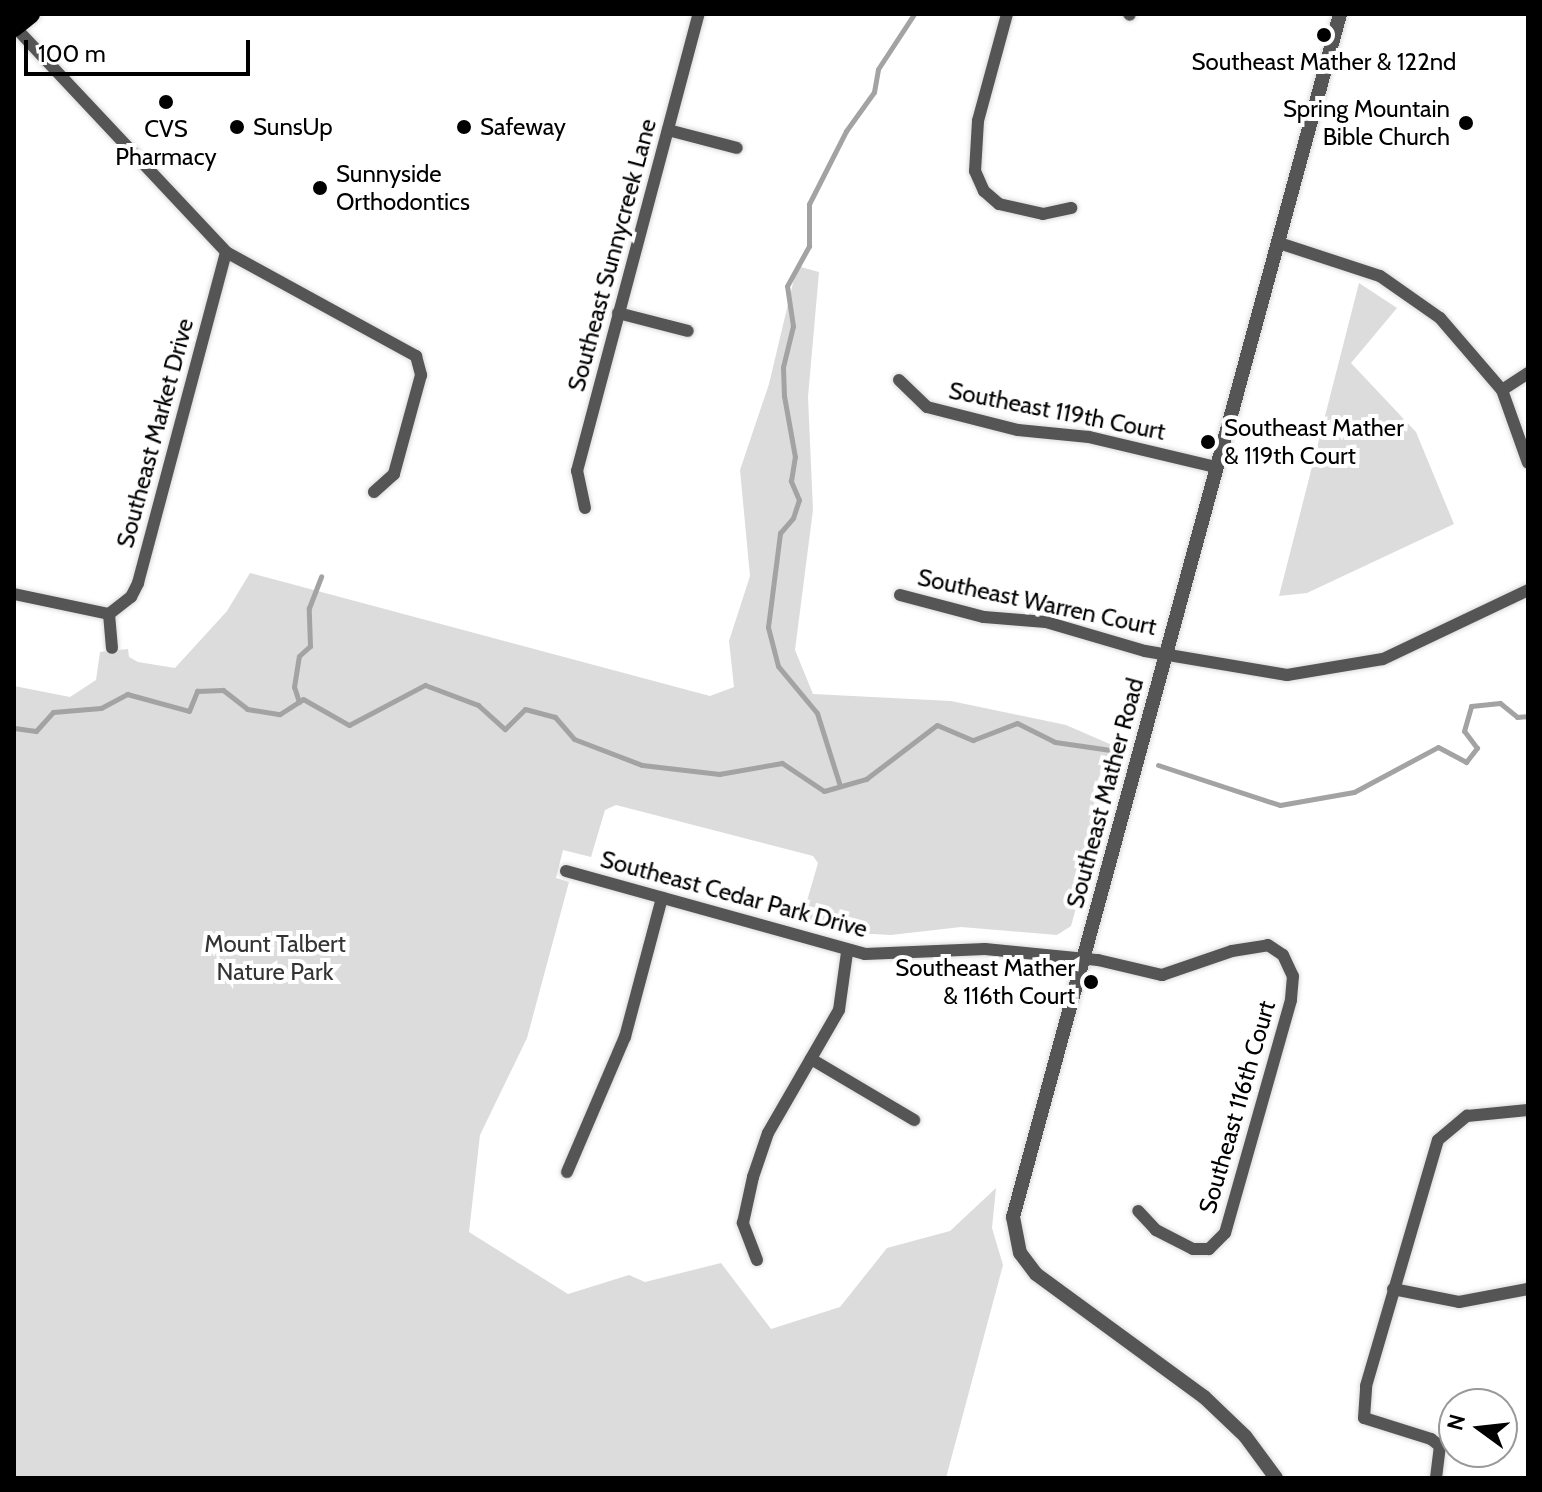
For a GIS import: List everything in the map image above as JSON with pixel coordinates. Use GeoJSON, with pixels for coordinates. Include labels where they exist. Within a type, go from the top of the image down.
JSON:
{"type":"FeatureCollection","features":[{"type":"Feature","properties":{"kind":"main road"},"geometry":{"type":"LineString","coordinates":[[14,27],[31,14]]}},
{"type":"Feature","properties":{"kind":"street","name":"Southeast Sunnycreek Lane"},"geometry":{"type":"LineString","coordinates":[[585,508],[577,471],[699,14]]}},
{"type":"Feature","properties":{"kind":"street"},"geometry":{"type":"LineString","coordinates":[[1007,14],[978,121],[975,171],[984,191],[999,204],[1043,214],[1071,208]]}},
{"type":"Feature","properties":{"kind":"street","name":"Southeast Mather Road"},"geometry":{"type":"LineString","coordinates":[[1276,1478],[1216,1407],[1045,1283],[1017,1245],[1017,1191],[1083,960],[1340,14]]}},
{"type":"Feature","properties":{"kind":"street"},"geometry":{"type":"LineString","coordinates":[[14,27],[226,252],[416,356],[421,375],[394,474],[374,492]]}},
{"type":"Feature","properties":{"kind":"street"},"geometry":{"type":"LineString","coordinates":[[668,130],[737,148]]}},
{"type":"Feature","properties":{"kind":"street"},"geometry":{"type":"LineString","coordinates":[[1279,243],[1351,263],[1412,295],[1463,340],[1502,390],[1528,463]]}},
{"type":"Feature","properties":{"kind":"street","name":"Southeast Market Drive"},"geometry":{"type":"LineString","coordinates":[[109,614],[131,597],[138,583],[226,252]]}},
{"type":"Feature","properties":{"kind":"street"},"geometry":{"type":"LineString","coordinates":[[618,313],[688,331]]}},
{"type":"Feature","properties":{"kind":"street"},"geometry":{"type":"LineString","coordinates":[[1502,390],[1528,373]]}},
{"type":"Feature","properties":{"kind":"street","name":"Southeast 119th Court"},"geometry":{"type":"LineString","coordinates":[[899,380],[927,407],[1018,430],[1089,437],[1216,467]]}},
{"type":"Feature","properties":{"kind":"street","name":"Southeast Warren Court"},"geometry":{"type":"LineString","coordinates":[[900,595],[984,617],[1046,622],[1261,674],[1346,669],[1411,648],[1486,605],[1528,590]]}},
{"type":"Feature","properties":{"kind":"street"},"geometry":{"type":"LineString","coordinates":[[14,594],[109,614],[112,648]]}},
{"type":"Feature","properties":{"kind":"street","name":"Southeast Cedar Park Drive"},"geometry":{"type":"LineString","coordinates":[[566,871],[847,952],[962,948],[1083,960]]}},
{"type":"Feature","properties":{"kind":"street"},"geometry":{"type":"LineString","coordinates":[[567,1172],[625,1037],[662,898]]}},
{"type":"Feature","properties":{"kind":"street","name":"Southeast 116th Court"},"geometry":{"type":"LineString","coordinates":[[1083,960],[1162,975],[1232,951],[1268,945],[1283,955],[1293,976],[1291,1000],[1225,1233],[1209,1249],[1193,1249],[1156,1230],[1138,1211]]}},
{"type":"Feature","properties":{"kind":"street"},"geometry":{"type":"LineString","coordinates":[[757,1260],[743,1223],[753,1177],[768,1133],[839,1010],[847,952]]}},
{"type":"Feature","properties":{"kind":"street"},"geometry":{"type":"LineString","coordinates":[[811,1059],[914,1120]]}},
{"type":"Feature","properties":{"kind":"street"},"geometry":{"type":"LineString","coordinates":[[1436,1478],[1440,1446],[1364,1418],[1362,1403],[1438,1140],[1467,1116],[1528,1110]]}},
{"type":"Feature","properties":{"kind":"street"},"geometry":{"type":"LineString","coordinates":[[1393,1289],[1459,1302],[1528,1289]]}},
{"type":"Feature","properties":{"kind":"green space","name":"Mount Talbert Nature Park"},"geometry":{"type":"Polygon","coordinates":[[[797,266],[819,272],[808,397],[813,510],[795,650],[813,694],[951,701],[1066,725],[1112,745],[1091,797],[1106,801],[1071,926],[1057,935],[961,927],[891,935],[854,933],[802,918],[818,863],[813,856],[616,805],[605,810],[591,857],[563,850],[556,878],[569,882],[527,1038],[480,1135],[469,1232],[568,1294],[629,1275],[645,1282],[721,1263],[771,1329],[840,1307],[887,1248],[950,1231],[996,1188],[992,1228],[1003,1265],[946,1478],[14,1478],[14,686],[70,697],[96,680],[100,652],[128,649],[129,657],[138,662],[175,668],[227,611],[250,573],[710,696],[734,687],[729,641],[750,576],[740,470],[769,384],[797,266]]]}},
{"type":"Feature","properties":{"kind":"green space"},"geometry":{"type":"Polygon","coordinates":[[[1359,283],[1397,308],[1351,363],[1416,432],[1454,524],[1307,593],[1279,596],[1359,283]]]}},
{"type":"Feature","properties":{"kind":"waterway"},"geometry":{"type":"LineString","coordinates":[[840,786],[817,713],[778,666],[768,627],[780,533],[793,518],[799,500],[791,481],[795,457],[784,396],[783,367],[793,326],[787,286],[809,246],[809,204],[846,131],[874,92],[878,69],[914,14]]}},
{"type":"Feature","properties":{"kind":"waterway"},"geometry":{"type":"LineString","coordinates":[[299,702],[294,687],[299,656],[310,646],[309,608],[321,576]]}},
{"type":"Feature","properties":{"kind":"waterway"},"geometry":{"type":"LineString","coordinates":[[14,728],[36,731],[53,712],[101,708],[127,694],[189,711],[197,691],[223,690],[247,709],[280,714],[303,699],[349,725],[425,685],[478,705],[505,729],[525,709],[555,717],[574,739],[642,765],[719,774],[782,763],[824,791],[866,779],[937,725],[973,740],[1017,723],[1055,742],[1117,751]]}},
{"type":"Feature","properties":{"kind":"waterway"},"geometry":{"type":"LineString","coordinates":[[1158,765],[1280,805],[1354,792],[1438,747],[1466,762],[1477,748],[1464,731],[1471,706],[1500,703],[1517,717],[1528,716]]}},
{"type":"Feature","properties":{"kind":"place","name":"Southeast Mather & 122nd"},"geometry":{"type":"Point","coordinates":[1324,35]}},
{"type":"Feature","properties":{"kind":"place","name":"CVS Pharmacy"},"geometry":{"type":"Point","coordinates":[166,102]}},
{"type":"Feature","properties":{"kind":"place","name":"Spring Mountain Bible Church"},"geometry":{"type":"Point","coordinates":[1466,123]}},
{"type":"Feature","properties":{"kind":"place","name":"SunsUp"},"geometry":{"type":"Point","coordinates":[237,127]}},
{"type":"Feature","properties":{"kind":"place","name":"Safeway"},"geometry":{"type":"Point","coordinates":[464,127]}},
{"type":"Feature","properties":{"kind":"place","name":"Sunnyside Orthodontics"},"geometry":{"type":"Point","coordinates":[320,188]}},
{"type":"Feature","properties":{"kind":"place","name":"Southeast Mather & 119th Court"},"geometry":{"type":"Point","coordinates":[1208,442]}},
{"type":"Feature","properties":{"kind":"place","name":"Southeast Mather & 116th Court"},"geometry":{"type":"Point","coordinates":[1091,982]}}]}
